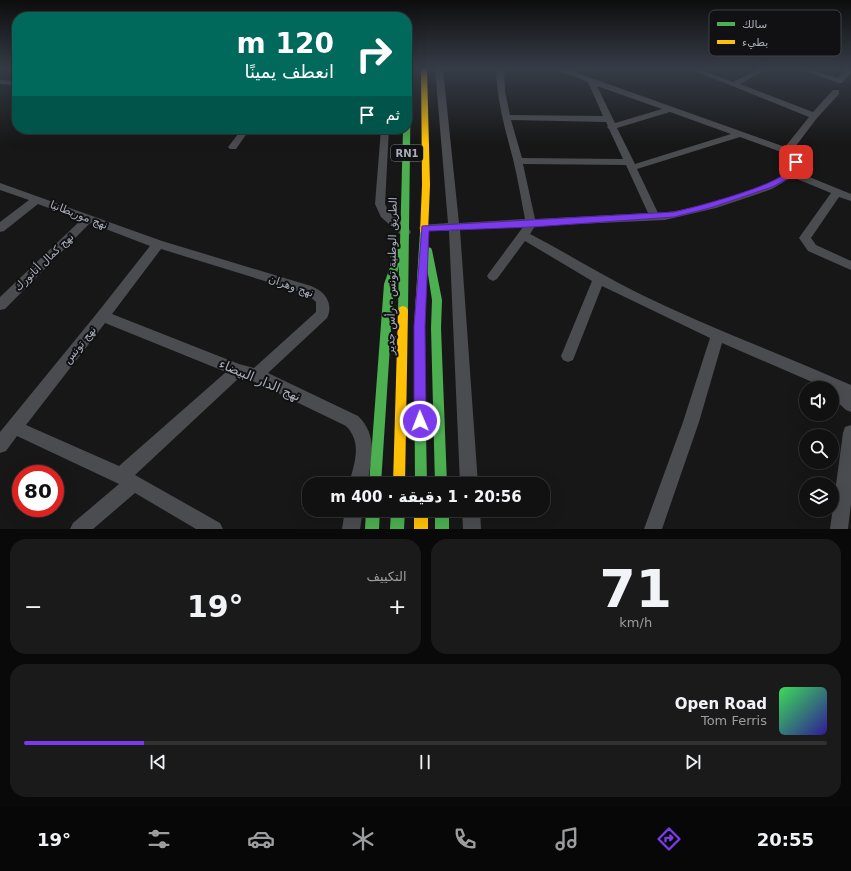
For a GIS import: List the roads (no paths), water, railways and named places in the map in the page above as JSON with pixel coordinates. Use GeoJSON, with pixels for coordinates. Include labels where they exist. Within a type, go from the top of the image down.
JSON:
{"type":"FeatureCollection","features":[{"type":"Feature","properties":{"kind":"main road","name":"RN1"},"geometry":{"type":"LineString","coordinates":[[421,477],[419,326],[425,231],[424,94]]}},
{"type":"Feature","properties":{"kind":"main road","name":"الطريق الوطنية تونس - رأس جدير"},"geometry":{"type":"LineString","coordinates":[[398,477],[407,134]]}},
{"type":"Feature","properties":{"kind":"main road"},"geometry":{"type":"LineString","coordinates":[[425,231],[437,300],[441,477]]}},
{"type":"Feature","properties":{"kind":"main road"},"geometry":{"type":"LineString","coordinates":[[375,477],[389,284],[405,234]]}},
{"type":"Feature","properties":{"kind":"main road"},"geometry":{"type":"LineString","coordinates":[[372,529],[373,517]]}},
{"type":"Feature","properties":{"kind":"main road"},"geometry":{"type":"LineString","coordinates":[[397,529],[398,517]]}},
{"type":"Feature","properties":{"kind":"main road"},"geometry":{"type":"LineString","coordinates":[[421,517],[421,529]]}},
{"type":"Feature","properties":{"kind":"main road"},"geometry":{"type":"LineString","coordinates":[[442,517],[442,529]]}},
{"type":"Feature","properties":{"kind":"street"},"geometry":{"type":"LineString","coordinates":[[441,94],[454,227],[470,477]]}},
{"type":"Feature","properties":{"kind":"street"},"geometry":{"type":"LineString","coordinates":[[502,94],[532,224]]}},
{"type":"Feature","properties":{"kind":"street"},"geometry":{"type":"LineString","coordinates":[[597,94],[655,217]]}},
{"type":"Feature","properties":{"kind":"street"},"geometry":{"type":"LineString","coordinates":[[425,231],[454,227],[655,217],[682,213],[722,202],[770,185],[791,173],[795,167],[796,159],[787,151],[626,94]]}},
{"type":"Feature","properties":{"kind":"street"},"geometry":{"type":"LineString","coordinates":[[756,94],[814,116]]}},
{"type":"Feature","properties":{"kind":"street"},"geometry":{"type":"LineString","coordinates":[[787,151],[814,116],[834,94]]}},
{"type":"Feature","properties":{"kind":"street"},"geometry":{"type":"LineString","coordinates":[[506,117],[610,123],[672,110]]}},
{"type":"Feature","properties":{"kind":"street"},"geometry":{"type":"LineString","coordinates":[[233,147],[242,134]]}},
{"type":"Feature","properties":{"kind":"street"},"geometry":{"type":"LineString","coordinates":[[385,134],[380,204],[385,214],[405,234]]}},
{"type":"Feature","properties":{"kind":"street"},"geometry":{"type":"LineString","coordinates":[[518,161],[630,165],[740,134]]}},
{"type":"Feature","properties":{"kind":"street"},"geometry":{"type":"LineString","coordinates":[[791,173],[851,198]]}},
{"type":"Feature","properties":{"kind":"street","name":"نهج موريطانيا"},"geometry":{"type":"LineString","coordinates":[[0,186],[158,244]]}},
{"type":"Feature","properties":{"kind":"street"},"geometry":{"type":"LineString","coordinates":[[837,192],[805,238],[812,248],[851,266]]}},
{"type":"Feature","properties":{"kind":"street"},"geometry":{"type":"LineString","coordinates":[[0,228],[37,199]]}},
{"type":"Feature","properties":{"kind":"street","name":"نهج كمال أتاتورك"},"geometry":{"type":"LineString","coordinates":[[1,302],[88,219]]}},
{"type":"Feature","properties":{"kind":"street"},"geometry":{"type":"LineString","coordinates":[[493,276],[532,224]]}},
{"type":"Feature","properties":{"kind":"street"},"geometry":{"type":"LineString","coordinates":[[523,235],[599,279],[718,335],[827,381]]}},
{"type":"Feature","properties":{"kind":"street","name":"نهج تونس"},"geometry":{"type":"LineString","coordinates":[[0,445],[103,316],[158,244]]}},
{"type":"Feature","properties":{"kind":"street","name":"نهج وهران"},"geometry":{"type":"LineString","coordinates":[[158,244],[311,291],[323,301],[324,307],[322,314],[256,375]]}},
{"type":"Feature","properties":{"kind":"street"},"geometry":{"type":"LineString","coordinates":[[568,356],[599,279]]}},
{"type":"Feature","properties":{"kind":"street","name":"نهج الدار البيضاء"},"geometry":{"type":"LineString","coordinates":[[103,316],[238,370],[256,375],[352,421],[359,426],[364,441],[359,477]]}},
{"type":"Feature","properties":{"kind":"street"},"geometry":{"type":"LineString","coordinates":[[653,529],[691,422],[718,335]]}},
{"type":"Feature","properties":{"kind":"street"},"geometry":{"type":"LineString","coordinates":[[79,529],[127,479],[238,370]]}},
{"type":"Feature","properties":{"kind":"street"},"geometry":{"type":"LineString","coordinates":[[839,386],[851,392]]}},
{"type":"Feature","properties":{"kind":"street"},"geometry":{"type":"LineString","coordinates":[[839,393],[851,405]]}},
{"type":"Feature","properties":{"kind":"street"},"geometry":{"type":"LineString","coordinates":[[14,427],[127,479],[214,529]]}},
{"type":"Feature","properties":{"kind":"street"},"geometry":{"type":"LineString","coordinates":[[839,529],[851,433]]}},
{"type":"Feature","properties":{"kind":"street"},"geometry":{"type":"LineString","coordinates":[[352,529],[353,517]]}},
{"type":"Feature","properties":{"kind":"street"},"geometry":{"type":"LineString","coordinates":[[471,517],[472,529]]}}]}
